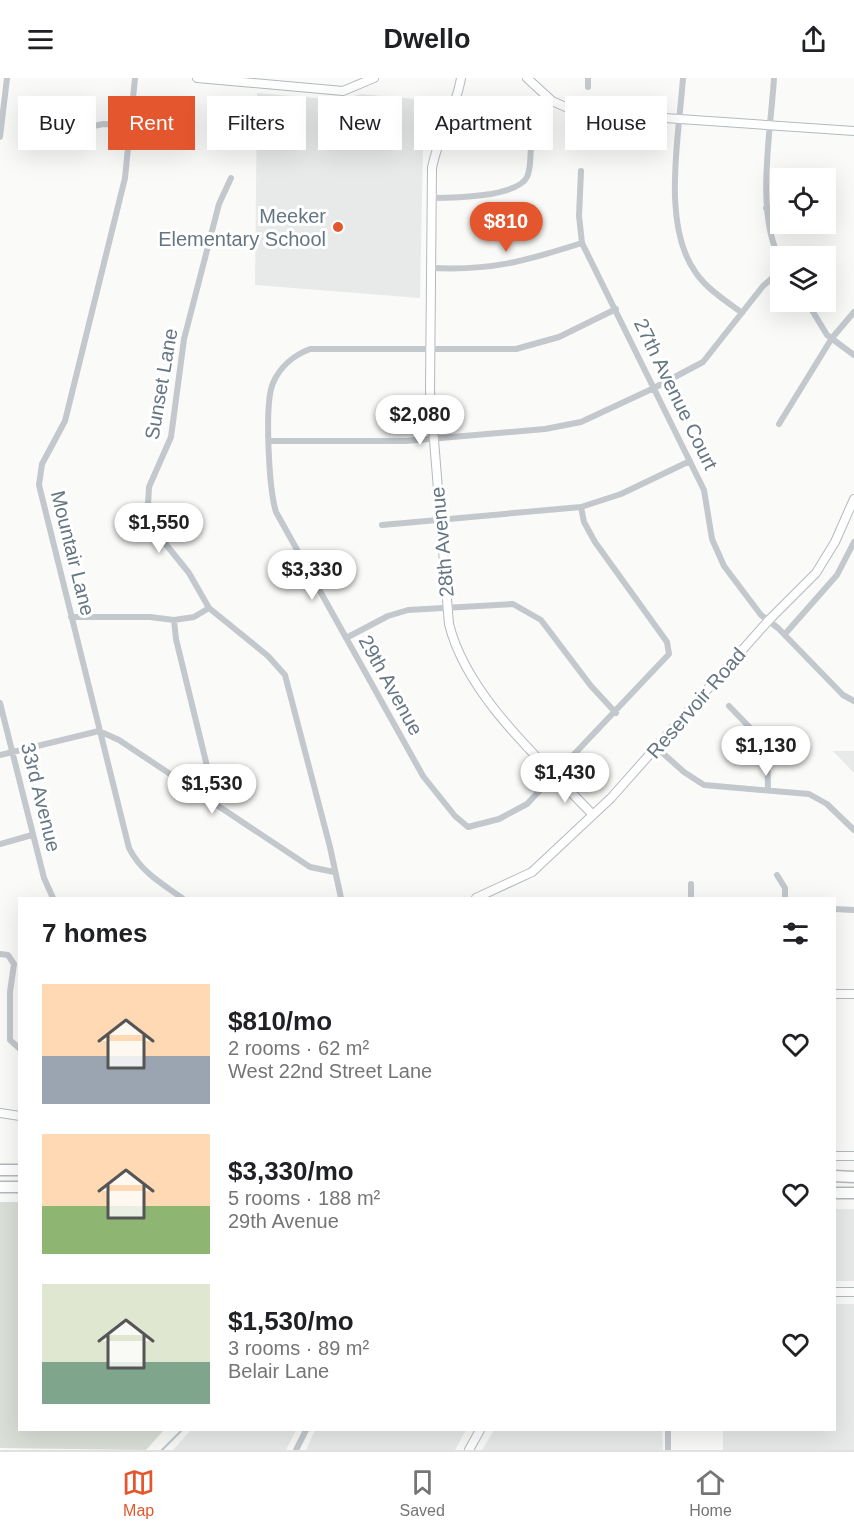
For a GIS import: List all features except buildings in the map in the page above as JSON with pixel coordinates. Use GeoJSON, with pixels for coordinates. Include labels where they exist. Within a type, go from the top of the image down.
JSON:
{"type":"FeatureCollection","features":[{"type":"Feature","properties":{"kind":"highway"},"geometry":{"type":"LineString","coordinates":[[0,1170],[18,1170]]}},
{"type":"Feature","properties":{"kind":"highway"},"geometry":{"type":"LineString","coordinates":[[836,1176],[854,1177]]}},
{"type":"Feature","properties":{"kind":"highway"},"geometry":{"type":"LineString","coordinates":[[0,1187],[18,1187]]}},
{"type":"Feature","properties":{"kind":"highway"},"geometry":{"type":"LineString","coordinates":[[836,1193],[854,1193]]}},
{"type":"Feature","properties":{"kind":"street"},"geometry":{"type":"LineString","coordinates":[[0,137],[7,78]]}},
{"type":"Feature","properties":{"kind":"street","name":"Mountair Lane"},"geometry":{"type":"LineString","coordinates":[[133,96],[135,78]]}},
{"type":"Feature","properties":{"kind":"street"},"geometry":{"type":"LineString","coordinates":[[197,78],[332,90],[350,89],[363,81],[374,78]]}},
{"type":"Feature","properties":{"kind":"street","name":"28th Avenue"},"geometry":{"type":"LineString","coordinates":[[461,78],[459,93],[435,151],[431,268],[430,349],[433,438],[447,607],[453,641],[464,666],[516,735],[593,815]]}},
{"type":"Feature","properties":{"kind":"street"},"geometry":{"type":"LineString","coordinates":[[526,78],[552,101],[577,112],[854,131]]}},
{"type":"Feature","properties":{"kind":"street"},"geometry":{"type":"LineString","coordinates":[[588,78],[588,87]]}},
{"type":"Feature","properties":{"kind":"street"},"geometry":{"type":"LineString","coordinates":[[683,78],[674,205],[677,231],[696,274],[742,313]]}},
{"type":"Feature","properties":{"kind":"street"},"geometry":{"type":"LineString","coordinates":[[774,78],[766,208],[770,238],[774,246]]}},
{"type":"Feature","properties":{"kind":"street","name":"Mountair Lane"},"geometry":{"type":"LineString","coordinates":[[128,150],[125,178],[65,421],[40,474],[40,495],[129,848],[138,865],[181,897]]}},
{"type":"Feature","properties":{"kind":"street"},"geometry":{"type":"LineString","coordinates":[[432,198],[463,198],[519,186],[527,177],[531,150]]}},
{"type":"Feature","properties":{"kind":"street","name":"27th Avenue Court"},"geometry":{"type":"LineString","coordinates":[[581,171],[579,216],[582,243],[704,490],[712,538],[721,561],[761,615],[785,634],[843,695],[854,701]]}},
{"type":"Feature","properties":{"kind":"street","name":"Sunset Lane"},"geometry":{"type":"LineString","coordinates":[[231,178],[219,204],[184,339],[171,437],[148,491],[148,511],[156,532],[189,573],[209,608],[268,656],[285,675],[341,897]]}},
{"type":"Feature","properties":{"kind":"street"},"geometry":{"type":"LineString","coordinates":[[431,268],[494,267],[582,243]]}},
{"type":"Feature","properties":{"kind":"street"},"geometry":{"type":"LineString","coordinates":[[270,441],[433,438],[564,426],[597,416],[703,362],[770,280]]}},
{"type":"Feature","properties":{"kind":"street"},"geometry":{"type":"LineString","coordinates":[[430,349],[498,350],[530,346],[559,338],[616,309]]}},
{"type":"Feature","properties":{"kind":"street"},"geometry":{"type":"LineString","coordinates":[[814,312],[832,339],[854,355]]}},
{"type":"Feature","properties":{"kind":"street"},"geometry":{"type":"LineString","coordinates":[[779,424],[832,339],[854,312]]}},
{"type":"Feature","properties":{"kind":"street","name":"29th Avenue"},"geometry":{"type":"LineString","coordinates":[[430,349],[321,347],[301,352],[283,368],[273,383],[270,398],[270,489],[276,512],[423,776],[455,816],[468,827],[483,825],[517,811],[555,775]]}},
{"type":"Feature","properties":{"kind":"street"},"geometry":{"type":"LineString","coordinates":[[382,525],[581,507],[621,494],[690,461]]}},
{"type":"Feature","properties":{"kind":"street","name":"Reservoir Road"},"geometry":{"type":"LineString","coordinates":[[480,897],[503,892],[532,872],[593,815],[657,748],[768,621],[816,573],[854,499]]}},
{"type":"Feature","properties":{"kind":"street"},"geometry":{"type":"LineString","coordinates":[[555,775],[616,712],[669,652],[667,642],[594,543],[584,522],[581,507]]}},
{"type":"Feature","properties":{"kind":"street"},"geometry":{"type":"LineString","coordinates":[[785,634],[837,575],[854,542]]}},
{"type":"Feature","properties":{"kind":"street"},"geometry":{"type":"LineString","coordinates":[[346,638],[393,614],[503,603],[529,611],[550,630],[591,686],[616,712]]}},
{"type":"Feature","properties":{"kind":"street"},"geometry":{"type":"LineString","coordinates":[[71,616],[150,617],[174,620],[194,617],[209,608]]}},
{"type":"Feature","properties":{"kind":"street"},"geometry":{"type":"LineString","coordinates":[[174,620],[176,639],[216,804]]}},
{"type":"Feature","properties":{"kind":"street","name":"33rd Avenue"},"geometry":{"type":"LineString","coordinates":[[0,703],[32,835],[44,878],[53,897]]}},
{"type":"Feature","properties":{"kind":"street"},"geometry":{"type":"LineString","coordinates":[[729,706],[761,739],[767,749],[768,789]]}},
{"type":"Feature","properties":{"kind":"street"},"geometry":{"type":"LineString","coordinates":[[0,755],[99,731],[119,740],[310,867],[334,872]]}},
{"type":"Feature","properties":{"kind":"street"},"geometry":{"type":"LineString","coordinates":[[657,748],[684,772],[704,785],[800,791],[819,798],[854,830]]}},
{"type":"Feature","properties":{"kind":"street"},"geometry":{"type":"LineString","coordinates":[[0,844],[32,835]]}},
{"type":"Feature","properties":{"kind":"street"},"geometry":{"type":"LineString","coordinates":[[777,875],[785,888],[785,897]]}},
{"type":"Feature","properties":{"kind":"street"},"geometry":{"type":"LineString","coordinates":[[691,884],[691,897]]}},
{"type":"Feature","properties":{"kind":"street"},"geometry":{"type":"LineString","coordinates":[[836,909],[854,910]]}},
{"type":"Feature","properties":{"kind":"street"},"geometry":{"type":"LineString","coordinates":[[0,954],[11,957],[14,964],[10,992],[11,1044],[18,1048]]}},
{"type":"Feature","properties":{"kind":"street"},"geometry":{"type":"LineString","coordinates":[[836,994],[854,994]]}},
{"type":"Feature","properties":{"kind":"street"},"geometry":{"type":"LineString","coordinates":[[0,1113],[18,1116]]}},
{"type":"Feature","properties":{"kind":"street"},"geometry":{"type":"LineString","coordinates":[[836,1156],[854,1156]]}},
{"type":"Feature","properties":{"kind":"street"},"geometry":{"type":"LineString","coordinates":[[836,1293],[854,1292]]}},
{"type":"Feature","properties":{"kind":"street"},"geometry":{"type":"LineString","coordinates":[[296,1450],[306,1431]]}},
{"type":"Feature","properties":{"kind":"street"},"geometry":{"type":"LineString","coordinates":[[470,1450],[480,1431]]}},
{"type":"Feature","properties":{"kind":"street"},"geometry":{"type":"LineString","coordinates":[[668,1431],[668,1450]]}},
{"type":"Feature","properties":{"kind":"shaded area","name":"Meeker Elementary School"},"geometry":{"type":"Polygon","coordinates":[[[257,93],[292,96],[257,96],[257,93]]]}},
{"type":"Feature","properties":{"kind":"shaded area","name":"Meeker Elementary School"},"geometry":{"type":"Polygon","coordinates":[[[361,94],[382,96],[354,96],[361,94]]]}},
{"type":"Feature","properties":{"kind":"shaded area","name":"Meeker Elementary School"},"geometry":{"type":"Polygon","coordinates":[[[306,97],[318,98],[318,150],[402,150],[402,98],[414,99],[414,150],[423,150],[420,298],[255,285],[256,150],[306,150],[306,97]]]}},
{"type":"Feature","properties":{"kind":"shaded area"},"geometry":{"type":"Polygon","coordinates":[[[833,751],[854,751],[854,773],[833,751]]]}},
{"type":"Feature","properties":{"kind":"shaded area"},"geometry":{"type":"Polygon","coordinates":[[[0,1202],[18,1202],[18,1431],[163,1431],[146,1450],[0,1448],[0,1202]]]}},
{"type":"Feature","properties":{"kind":"shaded area"},"geometry":{"type":"Polygon","coordinates":[[[836,1209],[854,1209],[854,1281],[836,1281],[836,1209]]]}},
{"type":"Feature","properties":{"kind":"shaded area"},"geometry":{"type":"Polygon","coordinates":[[[836,1304],[854,1304],[854,1450],[723,1450],[723,1431],[836,1431],[836,1304]]]}},
{"type":"Feature","properties":{"kind":"shaded area"},"geometry":{"type":"Polygon","coordinates":[[[190,1431],[296,1431],[286,1450],[173,1450],[190,1431]]]}},
{"type":"Feature","properties":{"kind":"shaded area"},"geometry":{"type":"Polygon","coordinates":[[[315,1431],[465,1431],[455,1450],[306,1450],[315,1431]]]}},
{"type":"Feature","properties":{"kind":"shaded area"},"geometry":{"type":"Polygon","coordinates":[[[493,1431],[662,1431],[663,1450],[482,1450],[493,1431]]]}},
{"type":"Feature","properties":{"kind":"waterway"},"geometry":{"type":"LineString","coordinates":[[162,1450],[181,1431]]}},
{"type":"Feature","properties":{"kind":"place","name":"Meeker Elementary School"},"geometry":{"type":"Point","coordinates":[338,227]}}]}
